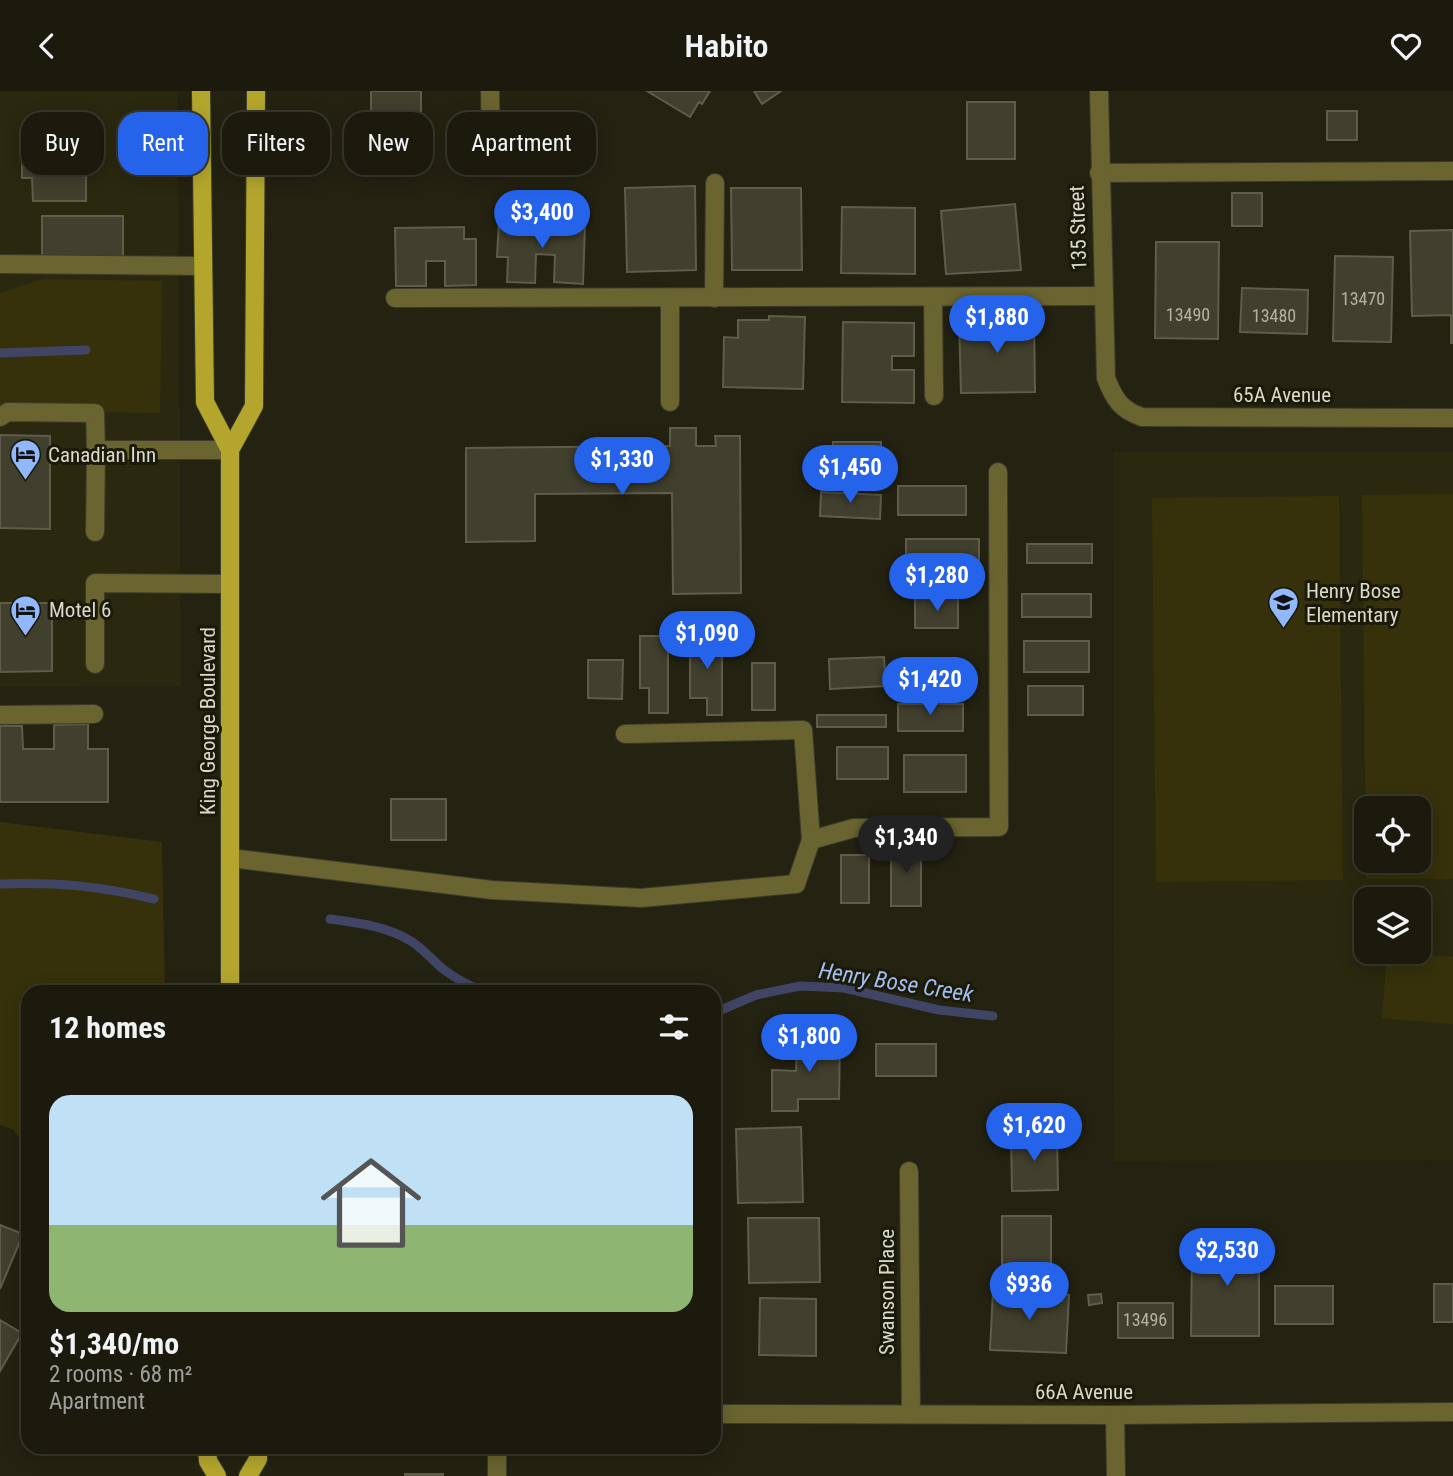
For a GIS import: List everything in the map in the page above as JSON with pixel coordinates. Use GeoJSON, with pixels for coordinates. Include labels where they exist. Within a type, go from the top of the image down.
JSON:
{"type":"FeatureCollection","features":[{"type":"Feature","properties":{"kind":"main road","name":"King George Boulevard"},"geometry":{"type":"LineString","coordinates":[[201,91],[205,402],[230,450],[230,985]]}},
{"type":"Feature","properties":{"kind":"main road","name":"King George Boulevard"},"geometry":{"type":"LineString","coordinates":[[230,450],[254,406],[256,91]]}},
{"type":"Feature","properties":{"kind":"main road"},"geometry":{"type":"LineString","coordinates":[[208,1454],[208,1461],[217,1476]]}},
{"type":"Feature","properties":{"kind":"main road"},"geometry":{"type":"LineString","coordinates":[[248,1476],[258,1454]]}},
{"type":"Feature","properties":{"kind":"street"},"geometry":{"type":"LineString","coordinates":[[490,91],[490,112]]}},
{"type":"Feature","properties":{"kind":"street","name":"135 Street"},"geometry":{"type":"LineString","coordinates":[[1099,91],[1106,378],[1117,402]]}},
{"type":"Feature","properties":{"kind":"street"},"geometry":{"type":"LineString","coordinates":[[1099,173],[1453,171]]}},
{"type":"Feature","properties":{"kind":"street"},"geometry":{"type":"LineString","coordinates":[[714,298],[715,183]]}},
{"type":"Feature","properties":{"kind":"street"},"geometry":{"type":"LineString","coordinates":[[0,264],[203,266]]}},
{"type":"Feature","properties":{"kind":"street"},"geometry":{"type":"LineString","coordinates":[[395,298],[1104,296]]}},
{"type":"Feature","properties":{"kind":"street"},"geometry":{"type":"LineString","coordinates":[[933,297],[934,395]]}},
{"type":"Feature","properties":{"kind":"street"},"geometry":{"type":"LineString","coordinates":[[670,298],[670,402]]}},
{"type":"Feature","properties":{"kind":"street","name":"65A Avenue"},"geometry":{"type":"LineString","coordinates":[[1117,402],[1128,412],[1142,417],[1453,418]]}},
{"type":"Feature","properties":{"kind":"street"},"geometry":{"type":"LineString","coordinates":[[0,417],[8,412],[95,413],[95,532]]}},
{"type":"Feature","properties":{"kind":"street"},"geometry":{"type":"LineString","coordinates":[[96,450],[230,450]]}},
{"type":"Feature","properties":{"kind":"street"},"geometry":{"type":"LineString","coordinates":[[811,840],[855,828],[999,827],[998,472]]}},
{"type":"Feature","properties":{"kind":"street"},"geometry":{"type":"LineString","coordinates":[[95,664],[95,583],[230,584]]}},
{"type":"Feature","properties":{"kind":"street"},"geometry":{"type":"LineString","coordinates":[[0,715],[94,714]]}},
{"type":"Feature","properties":{"kind":"street"},"geometry":{"type":"LineString","coordinates":[[231,858],[492,890],[641,898],[796,884],[811,840],[803,730],[625,734]]}},
{"type":"Feature","properties":{"kind":"street","name":"Swanson Place"},"geometry":{"type":"LineString","coordinates":[[909,1171],[911,1413]]}},
{"type":"Feature","properties":{"kind":"street","name":"66A Avenue"},"geometry":{"type":"LineString","coordinates":[[721,1414],[1453,1412]]}},
{"type":"Feature","properties":{"kind":"street"},"geometry":{"type":"LineString","coordinates":[[1115,1415],[1116,1476]]}},
{"type":"Feature","properties":{"kind":"street"},"geometry":{"type":"LineString","coordinates":[[497,1454],[497,1476]]}},
{"type":"Feature","properties":{"kind":"shaded area"},"geometry":{"type":"Polygon","coordinates":[[[0,91],[178,91],[178,112],[118,112],[118,175],[178,175],[181,686],[0,687],[0,91]]]}},
{"type":"Feature","properties":{"kind":"shaded area"},"geometry":{"type":"Polygon","coordinates":[[[44,279],[162,281],[160,413],[0,410],[0,293],[44,279]]]}},
{"type":"Feature","properties":{"kind":"shaded area","name":"Henry Bose Elementary"},"geometry":{"type":"Polygon","coordinates":[[[1113,452],[1453,452],[1453,1160],[1114,1161],[1113,452]]]}},
{"type":"Feature","properties":{"kind":"shaded area"},"geometry":{"type":"Polygon","coordinates":[[[1453,494],[1453,879],[1366,879],[1366,873],[1431,873],[1431,796],[1365,796],[1362,495],[1453,494]]]}},
{"type":"Feature","properties":{"kind":"shaded area"},"geometry":{"type":"Polygon","coordinates":[[[1339,496],[1343,880],[1156,882],[1152,498],[1339,496]]]}},
{"type":"Feature","properties":{"kind":"shaded area"},"geometry":{"type":"Polygon","coordinates":[[[0,822],[162,842],[165,985],[21,985],[21,1142],[14,1130],[0,1125],[0,822]]]}},
{"type":"Feature","properties":{"kind":"shaded area"},"geometry":{"type":"Polygon","coordinates":[[[1431,955],[1453,957],[1453,1024],[1382,1018],[1386,964],[1431,964],[1431,955]]]}},
{"type":"Feature","properties":{"kind":"building"},"geometry":{"type":"Polygon","coordinates":[[[371,91],[421,91],[421,112],[371,112],[371,91]]]}},
{"type":"Feature","properties":{"kind":"building"},"geometry":{"type":"Polygon","coordinates":[[[647,91],[710,91],[690,117],[647,91]]]}},
{"type":"Feature","properties":{"kind":"building"},"geometry":{"type":"Polygon","coordinates":[[[754,91],[781,91],[762,104],[754,91]]]}},
{"type":"Feature","properties":{"kind":"building"},"geometry":{"type":"Polygon","coordinates":[[[967,102],[1015,102],[1015,159],[967,159],[967,102]]]}},
{"type":"Feature","properties":{"kind":"building"},"geometry":{"type":"Polygon","coordinates":[[[1327,111],[1357,111],[1357,140],[1327,140],[1327,111]]]}},
{"type":"Feature","properties":{"kind":"building"},"geometry":{"type":"Polygon","coordinates":[[[22,175],[86,175],[86,201],[33,201],[32,178],[22,178],[22,175]]]}},
{"type":"Feature","properties":{"kind":"building"},"geometry":{"type":"Polygon","coordinates":[[[695,186],[696,270],[627,272],[625,188],[695,186]]]}},
{"type":"Feature","properties":{"kind":"building"},"geometry":{"type":"Polygon","coordinates":[[[731,188],[801,188],[802,270],[732,270],[731,188]]]}},
{"type":"Feature","properties":{"kind":"building"},"geometry":{"type":"Polygon","coordinates":[[[1232,193],[1262,193],[1262,226],[1232,226],[1232,193]]]}},
{"type":"Feature","properties":{"kind":"building"},"geometry":{"type":"Polygon","coordinates":[[[1015,204],[1021,270],[946,274],[941,211],[1015,204]]]}},
{"type":"Feature","properties":{"kind":"building"},"geometry":{"type":"Polygon","coordinates":[[[842,207],[915,208],[915,274],[841,273],[842,207]]]}},
{"type":"Feature","properties":{"kind":"building"},"geometry":{"type":"Polygon","coordinates":[[[42,216],[123,216],[123,256],[42,256],[42,216]]]}},
{"type":"Feature","properties":{"kind":"building"},"geometry":{"type":"Polygon","coordinates":[[[499,220],[585,225],[583,284],[554,282],[555,255],[536,254],[535,283],[507,282],[508,257],[497,257],[499,220]]]}},
{"type":"Feature","properties":{"kind":"building"},"geometry":{"type":"Polygon","coordinates":[[[464,227],[464,239],[476,239],[476,285],[445,286],[445,261],[426,261],[426,286],[396,286],[395,228],[464,227]]]}},
{"type":"Feature","properties":{"kind":"building"},"geometry":{"type":"Polygon","coordinates":[[[1453,230],[1451,343],[1451,315],[1412,316],[1410,231],[1453,230]]]}},
{"type":"Feature","properties":{"kind":"building"},"geometry":{"type":"Polygon","coordinates":[[[1156,242],[1219,242],[1218,339],[1155,338],[1156,242]]]}},
{"type":"Feature","properties":{"kind":"building"},"geometry":{"type":"Polygon","coordinates":[[[1335,256],[1393,257],[1391,342],[1333,341],[1335,256]]]}},
{"type":"Feature","properties":{"kind":"building"},"geometry":{"type":"Polygon","coordinates":[[[1242,288],[1308,290],[1307,334],[1240,332],[1242,288]]]}},
{"type":"Feature","properties":{"kind":"building"},"geometry":{"type":"Polygon","coordinates":[[[769,316],[805,317],[803,389],[723,387],[724,337],[738,338],[738,320],[769,320],[769,316]]]}},
{"type":"Feature","properties":{"kind":"building"},"geometry":{"type":"Polygon","coordinates":[[[1034,317],[1035,392],[961,393],[959,318],[1034,317]]]}},
{"type":"Feature","properties":{"kind":"building"},"geometry":{"type":"Polygon","coordinates":[[[843,322],[914,323],[914,356],[892,356],[892,370],[914,370],[914,403],[842,402],[843,322]]]}},
{"type":"Feature","properties":{"kind":"building"},"geometry":{"type":"Polygon","coordinates":[[[670,428],[696,428],[696,446],[716,446],[715,436],[740,436],[741,593],[673,594],[672,493],[535,494],[535,541],[466,542],[466,448],[670,446],[670,428]]]}},
{"type":"Feature","properties":{"kind":"building","name":"Canadian Inn"},"geometry":{"type":"Polygon","coordinates":[[[0,435],[50,436],[50,529],[0,528],[0,435]]]}},
{"type":"Feature","properties":{"kind":"building"},"geometry":{"type":"Polygon","coordinates":[[[833,442],[881,442],[881,476],[833,476],[833,442]]]}},
{"type":"Feature","properties":{"kind":"building"},"geometry":{"type":"Polygon","coordinates":[[[898,486],[966,486],[966,515],[898,515],[898,486]]]}},
{"type":"Feature","properties":{"kind":"building"},"geometry":{"type":"Polygon","coordinates":[[[821,492],[881,495],[880,519],[820,516],[821,492]]]}},
{"type":"Feature","properties":{"kind":"building"},"geometry":{"type":"Polygon","coordinates":[[[906,539],[979,539],[979,560],[906,560],[906,539]]]}},
{"type":"Feature","properties":{"kind":"building"},"geometry":{"type":"Polygon","coordinates":[[[1027,544],[1092,544],[1092,563],[1027,563],[1027,544]]]}},
{"type":"Feature","properties":{"kind":"building"},"geometry":{"type":"Polygon","coordinates":[[[1022,594],[1091,594],[1091,617],[1022,617],[1022,594]]]}},
{"type":"Feature","properties":{"kind":"building"},"geometry":{"type":"Polygon","coordinates":[[[915,597],[958,597],[958,628],[915,628],[915,597]]]}},
{"type":"Feature","properties":{"kind":"building","name":"Motel 6"},"geometry":{"type":"Polygon","coordinates":[[[0,603],[52,603],[52,671],[0,672],[0,603]]]}},
{"type":"Feature","properties":{"kind":"building"},"geometry":{"type":"Polygon","coordinates":[[[690,635],[722,635],[722,715],[707,715],[707,698],[690,698],[690,635]]]}},
{"type":"Feature","properties":{"kind":"building"},"geometry":{"type":"Polygon","coordinates":[[[640,636],[668,636],[668,713],[649,713],[649,688],[640,688],[640,636]]]}},
{"type":"Feature","properties":{"kind":"building"},"geometry":{"type":"Polygon","coordinates":[[[1024,641],[1089,641],[1089,672],[1024,672],[1024,641]]]}},
{"type":"Feature","properties":{"kind":"building"},"geometry":{"type":"Polygon","coordinates":[[[884,657],[886,686],[830,689],[829,659],[884,657]]]}},
{"type":"Feature","properties":{"kind":"building"},"geometry":{"type":"Polygon","coordinates":[[[588,660],[623,660],[622,699],[588,698],[588,660]]]}},
{"type":"Feature","properties":{"kind":"building"},"geometry":{"type":"Polygon","coordinates":[[[752,663],[775,663],[775,710],[752,710],[752,663]]]}},
{"type":"Feature","properties":{"kind":"building"},"geometry":{"type":"Polygon","coordinates":[[[901,663],[966,663],[966,684],[901,684],[901,663]]]}},
{"type":"Feature","properties":{"kind":"building"},"geometry":{"type":"Polygon","coordinates":[[[1028,686],[1083,686],[1083,715],[1028,715],[1028,686]]]}},
{"type":"Feature","properties":{"kind":"building"},"geometry":{"type":"Polygon","coordinates":[[[898,704],[963,704],[963,731],[898,731],[898,704]]]}},
{"type":"Feature","properties":{"kind":"building"},"geometry":{"type":"Polygon","coordinates":[[[817,715],[886,715],[886,727],[817,727],[817,715]]]}},
{"type":"Feature","properties":{"kind":"building"},"geometry":{"type":"Polygon","coordinates":[[[88,724],[88,749],[108,749],[108,802],[0,802],[0,726],[22,726],[23,749],[54,749],[54,725],[88,724]]]}},
{"type":"Feature","properties":{"kind":"building"},"geometry":{"type":"Polygon","coordinates":[[[837,747],[888,747],[888,779],[837,779],[837,747]]]}},
{"type":"Feature","properties":{"kind":"building"},"geometry":{"type":"Polygon","coordinates":[[[904,755],[966,755],[966,792],[904,792],[904,755]]]}},
{"type":"Feature","properties":{"kind":"building"},"geometry":{"type":"Polygon","coordinates":[[[391,799],[446,799],[446,840],[391,840],[391,799]]]}},
{"type":"Feature","properties":{"kind":"building"},"geometry":{"type":"Polygon","coordinates":[[[891,844],[921,844],[921,906],[891,906],[891,844]]]}},
{"type":"Feature","properties":{"kind":"building"},"geometry":{"type":"Polygon","coordinates":[[[841,855],[869,855],[869,903],[841,903],[841,855]]]}},
{"type":"Feature","properties":{"kind":"building"},"geometry":{"type":"Polygon","coordinates":[[[797,1037],[840,1038],[839,1099],[798,1099],[798,1111],[772,1111],[772,1070],[796,1071],[797,1037]]]}},
{"type":"Feature","properties":{"kind":"building"},"geometry":{"type":"Polygon","coordinates":[[[876,1044],[936,1044],[936,1076],[876,1076],[876,1044]]]}},
{"type":"Feature","properties":{"kind":"building"},"geometry":{"type":"Polygon","coordinates":[[[801,1127],[803,1202],[738,1203],[736,1129],[801,1127]]]}},
{"type":"Feature","properties":{"kind":"building"},"geometry":{"type":"Polygon","coordinates":[[[1057,1135],[1058,1190],[1012,1191],[1011,1136],[1057,1135]]]}},
{"type":"Feature","properties":{"kind":"building"},"geometry":{"type":"Polygon","coordinates":[[[1002,1216],[1051,1216],[1051,1273],[1002,1273],[1002,1216]]]}},
{"type":"Feature","properties":{"kind":"building"},"geometry":{"type":"Polygon","coordinates":[[[748,1218],[819,1218],[820,1282],[749,1283],[748,1218]]]}},
{"type":"Feature","properties":{"kind":"building"},"geometry":{"type":"Polygon","coordinates":[[[0,1225],[21,1233],[21,1239],[0,1289],[0,1225]]]}},
{"type":"Feature","properties":{"kind":"building"},"geometry":{"type":"Polygon","coordinates":[[[1223,1232],[1259,1232],[1259,1336],[1191,1336],[1192,1251],[1223,1251],[1223,1232]]]}},
{"type":"Feature","properties":{"kind":"building"},"geometry":{"type":"Polygon","coordinates":[[[1434,1284],[1453,1284],[1453,1322],[1434,1322],[1434,1284]]]}},
{"type":"Feature","properties":{"kind":"building"},"geometry":{"type":"Polygon","coordinates":[[[1275,1286],[1333,1286],[1333,1324],[1275,1324],[1275,1286]]]}},
{"type":"Feature","properties":{"kind":"building"},"geometry":{"type":"Polygon","coordinates":[[[993,1291],[1069,1295],[1066,1353],[990,1350],[993,1291]]]}},
{"type":"Feature","properties":{"kind":"building"},"geometry":{"type":"Polygon","coordinates":[[[1101,1294],[1102,1303],[1089,1305],[1088,1295],[1101,1294]]]}},
{"type":"Feature","properties":{"kind":"building"},"geometry":{"type":"Polygon","coordinates":[[[760,1298],[816,1299],[816,1356],[759,1355],[760,1298]]]}},
{"type":"Feature","properties":{"kind":"building"},"geometry":{"type":"Polygon","coordinates":[[[1118,1303],[1173,1303],[1173,1338],[1118,1338],[1118,1303]]]}},
{"type":"Feature","properties":{"kind":"building"},"geometry":{"type":"Polygon","coordinates":[[[0,1320],[21,1335],[0,1371],[0,1320]]]}},
{"type":"Feature","properties":{"kind":"building"},"geometry":{"type":"Polygon","coordinates":[[[443,1474],[443,1476],[405,1476],[443,1474]]]}},
{"type":"Feature","properties":{"kind":"waterway"},"geometry":{"type":"LineString","coordinates":[[0,353],[86,350]]}},
{"type":"Feature","properties":{"kind":"waterway","name":"Henry Bose Creek"},"geometry":{"type":"LineString","coordinates":[[0,884],[78,886],[154,899]]}},
{"type":"Feature","properties":{"kind":"waterway","name":"Henry Bose Creek"},"geometry":{"type":"LineString","coordinates":[[330,919],[371,926],[400,935],[418,946],[443,969],[469,985]]}},
{"type":"Feature","properties":{"kind":"waterway","name":"Henry Bose Creek"},"geometry":{"type":"LineString","coordinates":[[721,1010],[756,995],[800,986],[844,988],[939,1010],[993,1016]]}},
{"type":"Feature","properties":{"kind":"place","name":"Canadian Inn"},"geometry":{"type":"Point","coordinates":[25,482]}},
{"type":"Feature","properties":{"kind":"place","name":"Henry Bose Elementary"},"geometry":{"type":"Point","coordinates":[1283,630]}},
{"type":"Feature","properties":{"kind":"place","name":"Motel 6"},"geometry":{"type":"Point","coordinates":[26,637]}}]}
